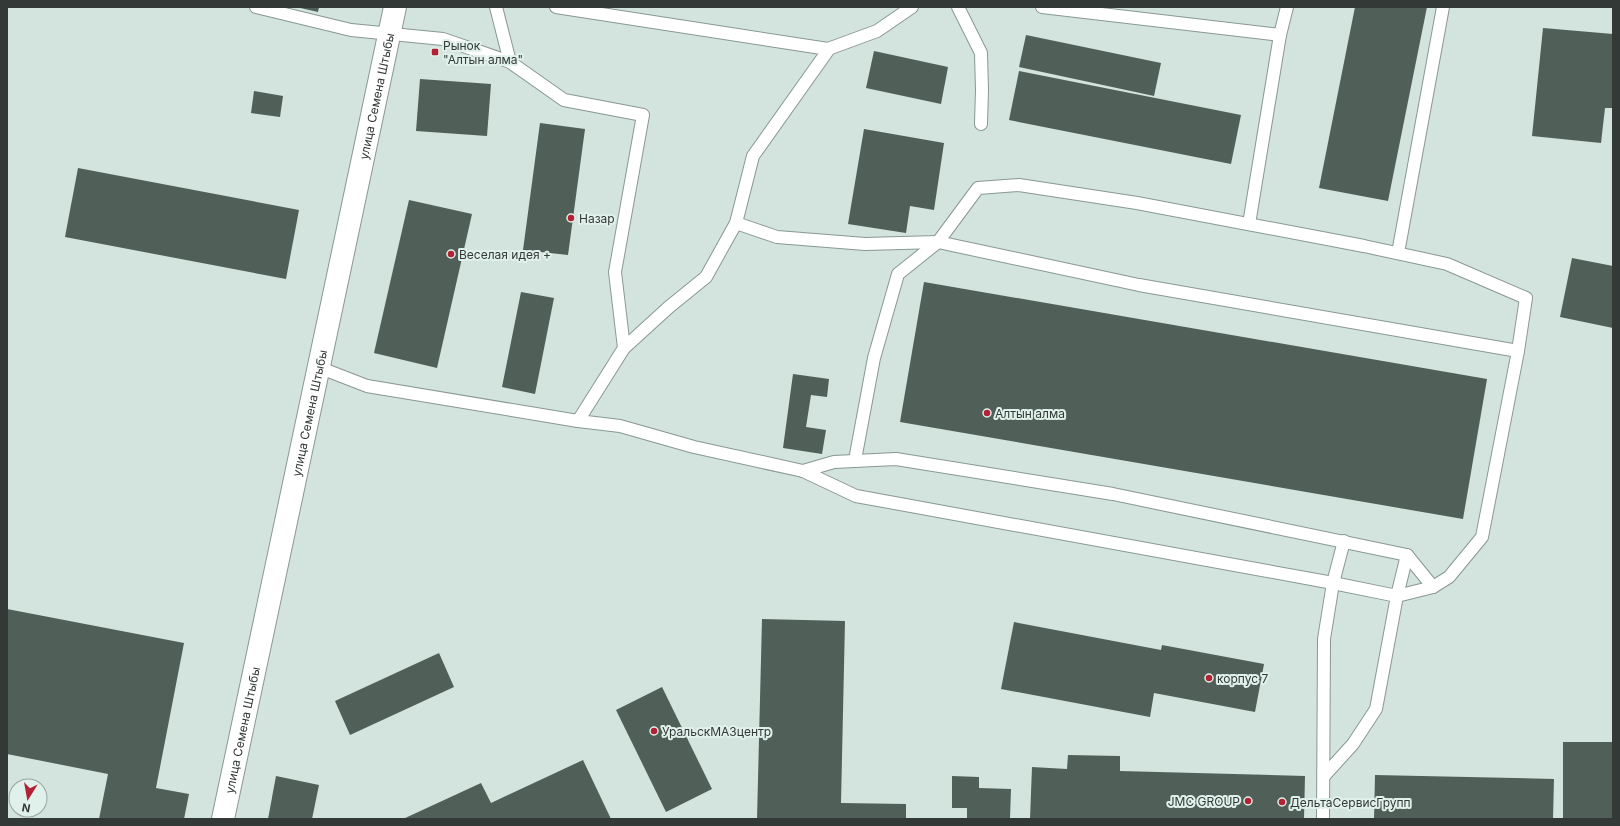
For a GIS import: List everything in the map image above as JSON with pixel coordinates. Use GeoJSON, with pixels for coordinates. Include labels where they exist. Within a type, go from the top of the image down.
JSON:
{"type":"FeatureCollection","features":[{"type":"Feature","properties":{"kind":"street","name":"улица Семена Штыбы"},"geometry":{"type":"LineString","coordinates":[[223,819],[395,7]]}},
{"type":"Feature","properties":{"kind":"lane"},"geometry":{"type":"LineString","coordinates":[[256,7],[351,30],[389,35],[443,39],[510,62],[564,100],[643,115],[616,272],[624,348]]}},
{"type":"Feature","properties":{"kind":"lane"},"geometry":{"type":"LineString","coordinates":[[496,7],[510,62]]}},
{"type":"Feature","properties":{"kind":"lane"},"geometry":{"type":"LineString","coordinates":[[556,7],[829,49],[878,31],[912,7]]}},
{"type":"Feature","properties":{"kind":"lane"},"geometry":{"type":"LineString","coordinates":[[958,7],[981,53],[981,124]]}},
{"type":"Feature","properties":{"kind":"lane"},"geometry":{"type":"LineString","coordinates":[[1042,7],[1130,12],[1280,35]]}},
{"type":"Feature","properties":{"kind":"lane"},"geometry":{"type":"LineString","coordinates":[[1249,224],[1280,35],[1287,7]]}},
{"type":"Feature","properties":{"kind":"lane"},"geometry":{"type":"LineString","coordinates":[[1398,253],[1443,7]]}},
{"type":"Feature","properties":{"kind":"lane"},"geometry":{"type":"LineString","coordinates":[[578,421],[624,348],[669,306],[706,277],[736,223],[753,156],[829,49]]}},
{"type":"Feature","properties":{"kind":"lane"},"geometry":{"type":"LineString","coordinates":[[318,367],[367,386],[578,421],[620,426],[694,447],[803,471],[856,496],[1397,596],[1433,586],[1449,577],[1482,537],[1518,351],[1526,298],[1447,264],[1398,253],[1137,203],[1019,185],[978,188],[938,242],[898,274],[874,358],[854,460]]}},
{"type":"Feature","properties":{"kind":"lane"},"geometry":{"type":"LineString","coordinates":[[736,223],[777,237],[865,244],[938,242],[1139,285],[1518,351]]}},
{"type":"Feature","properties":{"kind":"lane"},"geometry":{"type":"LineString","coordinates":[[803,471],[834,462],[896,459],[1105,492],[1344,541],[1407,556],[1433,586]]}},
{"type":"Feature","properties":{"kind":"lane"},"geometry":{"type":"LineString","coordinates":[[1323,819],[1324,639],[1333,583],[1344,541]]}},
{"type":"Feature","properties":{"kind":"lane"},"geometry":{"type":"LineString","coordinates":[[1324,776],[1353,744],[1376,709],[1397,596],[1407,556]]}},
{"type":"Feature","properties":{"kind":"building"},"geometry":{"type":"Polygon","coordinates":[[[296,7],[319,7],[318,12],[296,7]]]}},
{"type":"Feature","properties":{"kind":"building"},"geometry":{"type":"Polygon","coordinates":[[[1355,7],[1427,7],[1388,201],[1319,188],[1355,7]]]}},
{"type":"Feature","properties":{"kind":"building"},"geometry":{"type":"Polygon","coordinates":[[[1543,28],[1613,34],[1613,108],[1605,108],[1601,143],[1532,136],[1543,28]]]}},
{"type":"Feature","properties":{"kind":"building"},"geometry":{"type":"Polygon","coordinates":[[[1026,35],[1161,63],[1154,96],[1019,67],[1026,35]]]}},
{"type":"Feature","properties":{"kind":"building"},"geometry":{"type":"Polygon","coordinates":[[[874,51],[948,67],[941,104],[866,88],[874,51]]]}},
{"type":"Feature","properties":{"kind":"building"},"geometry":{"type":"Polygon","coordinates":[[[1019,71],[1241,115],[1231,164],[1009,120],[1019,71]]]}},
{"type":"Feature","properties":{"kind":"building"},"geometry":{"type":"Polygon","coordinates":[[[420,79],[491,84],[487,136],[416,131],[420,79]]]}},
{"type":"Feature","properties":{"kind":"building"},"geometry":{"type":"Polygon","coordinates":[[[254,91],[283,96],[280,117],[251,113],[254,91]]]}},
{"type":"Feature","properties":{"kind":"building"},"geometry":{"type":"Polygon","coordinates":[[[540,123],[585,129],[568,255],[523,250],[540,123]]]}},
{"type":"Feature","properties":{"kind":"building"},"geometry":{"type":"Polygon","coordinates":[[[864,129],[944,143],[934,210],[910,206],[906,233],[848,224],[864,129]]]}},
{"type":"Feature","properties":{"kind":"building"},"geometry":{"type":"Polygon","coordinates":[[[78,168],[299,210],[286,279],[65,237],[78,168]]]}},
{"type":"Feature","properties":{"kind":"building"},"geometry":{"type":"Polygon","coordinates":[[[409,200],[472,214],[437,368],[374,353],[409,200]]]}},
{"type":"Feature","properties":{"kind":"building"},"geometry":{"type":"Polygon","coordinates":[[[1572,258],[1613,266],[1613,328],[1560,317],[1572,258]]]}},
{"type":"Feature","properties":{"kind":"building"},"geometry":{"type":"Polygon","coordinates":[[[924,282],[1487,379],[1463,519],[900,422],[924,282]]]}},
{"type":"Feature","properties":{"kind":"building"},"geometry":{"type":"Polygon","coordinates":[[[521,292],[554,298],[535,394],[502,387],[521,292]]]}},
{"type":"Feature","properties":{"kind":"building"},"geometry":{"type":"Polygon","coordinates":[[[793,374],[829,379],[827,397],[811,395],[806,427],[826,430],[822,454],[783,448],[793,374]]]}},
{"type":"Feature","properties":{"kind":"building"},"geometry":{"type":"Polygon","coordinates":[[[7,609],[184,643],[156,788],[189,794],[184,819],[99,819],[108,774],[7,754],[7,609]]]}},
{"type":"Feature","properties":{"kind":"building"},"geometry":{"type":"Polygon","coordinates":[[[762,619],[845,621],[841,803],[906,804],[906,819],[757,819],[762,619]]]}},
{"type":"Feature","properties":{"kind":"building"},"geometry":{"type":"Polygon","coordinates":[[[1014,622],[1161,650],[1162,645],[1264,664],[1255,712],[1154,693],[1150,717],[1001,689],[1014,622]]]}},
{"type":"Feature","properties":{"kind":"building"},"geometry":{"type":"Polygon","coordinates":[[[439,653],[454,687],[350,735],[335,701],[439,653]]]}},
{"type":"Feature","properties":{"kind":"building"},"geometry":{"type":"Polygon","coordinates":[[[662,687],[712,789],[666,812],[616,710],[662,687]]]}},
{"type":"Feature","properties":{"kind":"building"},"geometry":{"type":"Polygon","coordinates":[[[1563,742],[1613,742],[1613,819],[1563,819],[1563,742]]]}},
{"type":"Feature","properties":{"kind":"building"},"geometry":{"type":"Polygon","coordinates":[[[1068,755],[1120,756],[1120,771],[1305,776],[1304,819],[1030,819],[1032,767],[1067,769],[1068,755]]]}},
{"type":"Feature","properties":{"kind":"building"},"geometry":{"type":"Polygon","coordinates":[[[583,760],[611,819],[403,819],[481,783],[491,803],[583,760]]]}},
{"type":"Feature","properties":{"kind":"building"},"geometry":{"type":"Polygon","coordinates":[[[1375,775],[1554,779],[1553,819],[1374,819],[1375,775]]]}},
{"type":"Feature","properties":{"kind":"building"},"geometry":{"type":"Polygon","coordinates":[[[276,776],[319,785],[312,819],[268,819],[276,776]]]}},
{"type":"Feature","properties":{"kind":"building"},"geometry":{"type":"Polygon","coordinates":[[[952,776],[979,777],[979,788],[1011,789],[1010,819],[967,819],[967,808],[952,808],[952,776]]]}},
{"type":"Feature","properties":{"kind":"place","name":"Рынок \"Алтын алма\""},"geometry":{"type":"Point","coordinates":[435,52]}},
{"type":"Feature","properties":{"kind":"place","name":"Назар"},"geometry":{"type":"Point","coordinates":[571,218]}},
{"type":"Feature","properties":{"kind":"place","name":"Веселая идея +"},"geometry":{"type":"Point","coordinates":[451,254]}},
{"type":"Feature","properties":{"kind":"place","name":"Алтын алма"},"geometry":{"type":"Point","coordinates":[987,413]}},
{"type":"Feature","properties":{"kind":"place","name":"корпус 7"},"geometry":{"type":"Point","coordinates":[1209,678]}},
{"type":"Feature","properties":{"kind":"place","name":"УральскМАЗцентр"},"geometry":{"type":"Point","coordinates":[654,731]}},
{"type":"Feature","properties":{"kind":"place","name":"JMC GROUP"},"geometry":{"type":"Point","coordinates":[1248,801]}},
{"type":"Feature","properties":{"kind":"place","name":"ДельтаСервисГрупп"},"geometry":{"type":"Point","coordinates":[1282,802]}}]}
